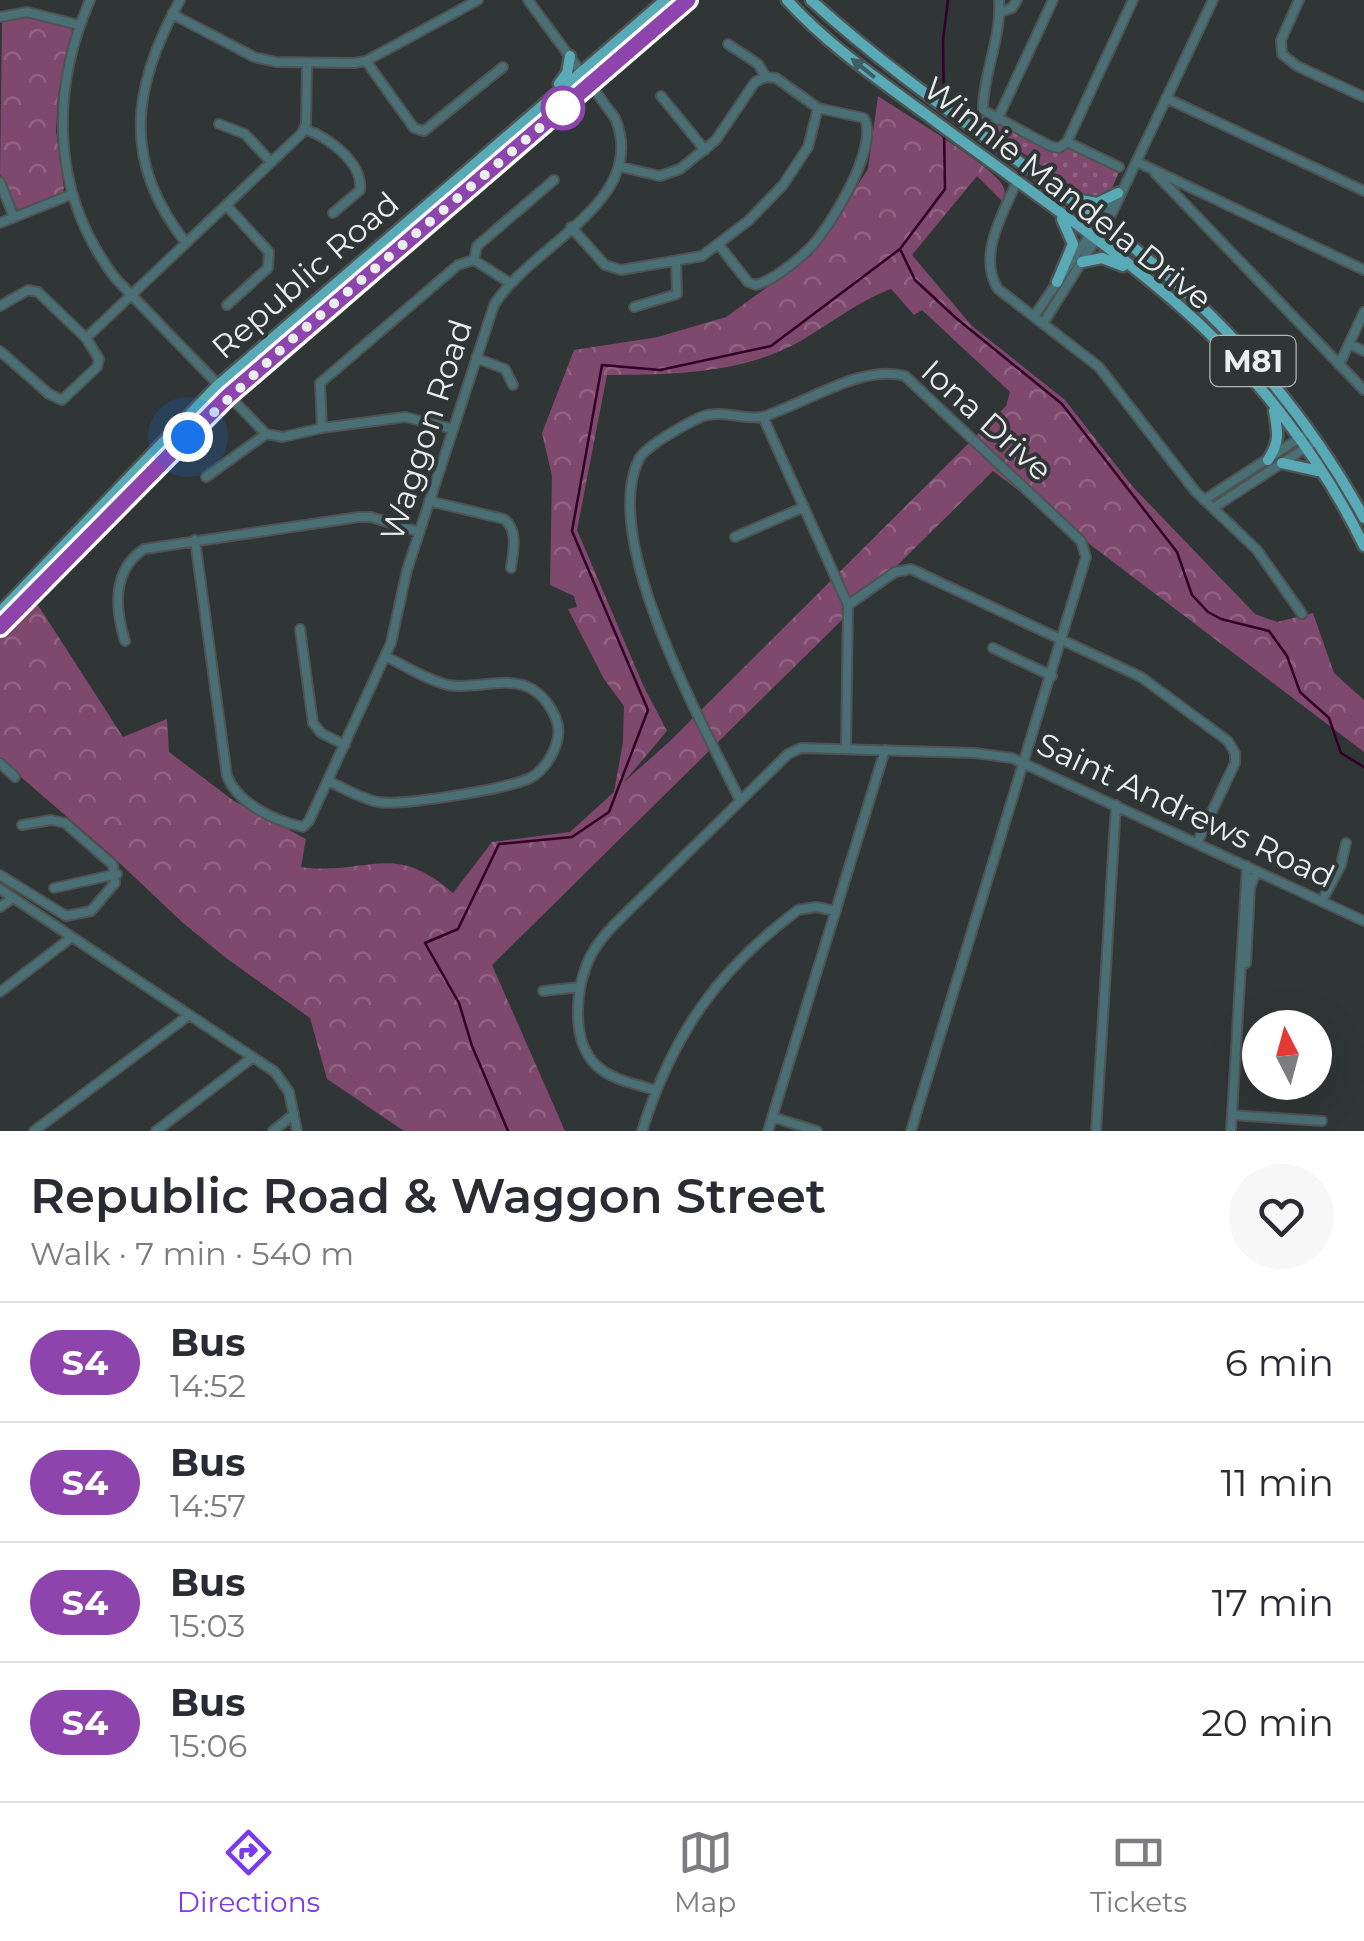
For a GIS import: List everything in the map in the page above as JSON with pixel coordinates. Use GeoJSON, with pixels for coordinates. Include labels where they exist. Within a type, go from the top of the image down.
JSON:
{"type":"FeatureCollection","features":[{"type":"Feature","properties":{"kind":"main road","name":"Republic Road"},"geometry":{"type":"LineString","coordinates":[[0,612],[217,386],[665,0]]}},
{"type":"Feature","properties":{"kind":"main road","name":"Republic Road"},"geometry":{"type":"LineString","coordinates":[[0,627],[228,396],[688,0]]}},
{"type":"Feature","properties":{"kind":"main road","name":"Winnie Mandela Drive"},"geometry":{"type":"LineString","coordinates":[[785,0],[868,73],[1158,288],[1214,340],[1302,444],[1364,546]]}},
{"type":"Feature","properties":{"kind":"main road","name":"Winnie Mandela Drive"},"geometry":{"type":"LineString","coordinates":[[811,0],[921,93],[1154,264],[1233,340],[1312,437],[1364,518]]}},
{"type":"Feature","properties":{"kind":"main road"},"geometry":{"type":"LineString","coordinates":[[538,108],[566,75],[570,56]]}},
{"type":"Feature","properties":{"kind":"main road"},"geometry":{"type":"LineString","coordinates":[[1064,196],[1094,204],[1118,192]]}},
{"type":"Feature","properties":{"kind":"main road"},"geometry":{"type":"LineString","coordinates":[[1056,210],[1073,244],[1057,282]]}},
{"type":"Feature","properties":{"kind":"main road"},"geometry":{"type":"LineString","coordinates":[[1082,262],[1102,258],[1124,266],[1158,288]]}},
{"type":"Feature","properties":{"kind":"main road"},"geometry":{"type":"LineString","coordinates":[[1268,460],[1278,437],[1272,405]]}},
{"type":"Feature","properties":{"kind":"main road"},"geometry":{"type":"LineString","coordinates":[[1282,463],[1319,471]]}},
{"type":"Feature","properties":{"kind":"street"},"geometry":{"type":"LineString","coordinates":[[26,0],[27,12]]}},
{"type":"Feature","properties":{"kind":"street"},"geometry":{"type":"LineString","coordinates":[[90,0],[79,25],[61,124],[70,195],[98,254],[131,295],[266,434],[284,437],[405,417],[453,429]]}},
{"type":"Feature","properties":{"kind":"street"},"geometry":{"type":"LineString","coordinates":[[180,0],[149,66],[140,137],[150,184],[170,223],[186,243]]}},
{"type":"Feature","properties":{"kind":"street"},"geometry":{"type":"LineString","coordinates":[[450,0],[457,12]]}},
{"type":"Feature","properties":{"kind":"street"},"geometry":{"type":"LineString","coordinates":[[172,14],[245,55],[276,62],[366,62],[478,0]]}},
{"type":"Feature","properties":{"kind":"street"},"geometry":{"type":"LineString","coordinates":[[528,0],[608,105],[621,132],[621,166],[666,175],[705,150],[725,128],[755,82],[766,76],[776,78],[818,108],[867,121],[861,167],[810,248],[756,286],[748,282],[718,244]]}},
{"type":"Feature","properties":{"kind":"street"},"geometry":{"type":"LineString","coordinates":[[1000,0],[984,112],[1059,148],[1066,142],[1133,0]]}},
{"type":"Feature","properties":{"kind":"street"},"geometry":{"type":"LineString","coordinates":[[1000,12],[1012,8],[1017,0]]}},
{"type":"Feature","properties":{"kind":"street"},"geometry":{"type":"LineString","coordinates":[[997,120],[1053,0]]}},
{"type":"Feature","properties":{"kind":"street"},"geometry":{"type":"LineString","coordinates":[[1035,315],[1092,239],[1137,162],[1213,0]]}},
{"type":"Feature","properties":{"kind":"street"},"geometry":{"type":"LineString","coordinates":[[1299,0],[1281,40],[1282,54],[1297,66],[1364,97]]}},
{"type":"Feature","properties":{"kind":"street"},"geometry":{"type":"LineString","coordinates":[[0,16],[27,12],[79,25]]}},
{"type":"Feature","properties":{"kind":"street"},"geometry":{"type":"LineString","coordinates":[[728,44],[758,64],[766,76]]}},
{"type":"Feature","properties":{"kind":"street"},"geometry":{"type":"LineString","coordinates":[[366,62],[414,128],[424,132],[504,66]]}},
{"type":"Feature","properties":{"kind":"street"},"geometry":{"type":"LineString","coordinates":[[86,338],[304,129],[307,63]]}},
{"type":"Feature","properties":{"kind":"street"},"geometry":{"type":"LineString","coordinates":[[662,96],[705,150]]}},
{"type":"Feature","properties":{"kind":"street"},"geometry":{"type":"LineString","coordinates":[[1166,98],[1364,191]]}},
{"type":"Feature","properties":{"kind":"street"},"geometry":{"type":"LineString","coordinates":[[571,227],[594,256],[613,268],[632,271],[702,256],[748,221],[783,185],[808,147],[818,108]]}},
{"type":"Feature","properties":{"kind":"street"},"geometry":{"type":"LineString","coordinates":[[220,124],[244,134],[271,162]]}},
{"type":"Feature","properties":{"kind":"street"},"geometry":{"type":"LineString","coordinates":[[304,129],[332,141],[360,179],[360,190],[333,213]]}},
{"type":"Feature","properties":{"kind":"street"},"geometry":{"type":"LineString","coordinates":[[1066,142],[1119,168]]}},
{"type":"Feature","properties":{"kind":"street"},"geometry":{"type":"LineString","coordinates":[[1137,162],[1364,270]]}},
{"type":"Feature","properties":{"kind":"street"},"geometry":{"type":"LineString","coordinates":[[1102,223],[1137,162]]}},
{"type":"Feature","properties":{"kind":"street","name":"Waggon Road"},"geometry":{"type":"LineString","coordinates":[[195,540],[227,776],[233,790],[251,804],[299,828],[308,825],[398,620],[418,532],[494,305],[510,283],[609,192],[621,166]]}},
{"type":"Feature","properties":{"kind":"street"},"geometry":{"type":"LineString","coordinates":[[1155,172],[1364,390]]}},
{"type":"Feature","properties":{"kind":"street"},"geometry":{"type":"LineString","coordinates":[[474,260],[477,246],[554,180]]}},
{"type":"Feature","properties":{"kind":"street"},"geometry":{"type":"LineString","coordinates":[[1017,180],[990,252],[988,265],[998,290],[1099,367],[1204,500],[1257,550],[1302,614]]}},
{"type":"Feature","properties":{"kind":"street"},"geometry":{"type":"LineString","coordinates":[[0,182],[14,217]]}},
{"type":"Feature","properties":{"kind":"street"},"geometry":{"type":"LineString","coordinates":[[0,223],[70,195]]}},
{"type":"Feature","properties":{"kind":"street"},"geometry":{"type":"LineString","coordinates":[[226,205],[271,259],[268,268],[227,305]]}},
{"type":"Feature","properties":{"kind":"street"},"geometry":{"type":"LineString","coordinates":[[1044,322],[1092,239]]}},
{"type":"Feature","properties":{"kind":"street"},"geometry":{"type":"LineString","coordinates":[[322,428],[320,384],[458,265],[474,260],[510,283]]}},
{"type":"Feature","properties":{"kind":"street"},"geometry":{"type":"LineString","coordinates":[[634,307],[677,294],[676,263]]}},
{"type":"Feature","properties":{"kind":"street"},"geometry":{"type":"LineString","coordinates":[[0,306],[28,290],[38,292],[86,338],[98,354],[98,367],[62,400],[49,394],[0,350]]}},
{"type":"Feature","properties":{"kind":"street"},"geometry":{"type":"LineString","coordinates":[[1339,365],[1364,312]]}},
{"type":"Feature","properties":{"kind":"street"},"geometry":{"type":"LineString","coordinates":[[1349,344],[1364,351]]}},
{"type":"Feature","properties":{"kind":"street"},"geometry":{"type":"LineString","coordinates":[[476,358],[505,370],[513,385]]}},
{"type":"Feature","properties":{"kind":"street","name":"Iona Drive"},"geometry":{"type":"LineString","coordinates":[[740,800],[669,654],[629,525],[639,459],[648,449],[701,417],[763,417],[873,374],[890,372],[911,380],[1082,543],[1086,557],[911,1131]]}},
{"type":"Feature","properties":{"kind":"street"},"geometry":{"type":"LineString","coordinates":[[763,417],[848,605],[846,748]]}},
{"type":"Feature","properties":{"kind":"street"},"geometry":{"type":"LineString","coordinates":[[206,477],[266,434]]}},
{"type":"Feature","properties":{"kind":"street"},"geometry":{"type":"LineString","coordinates":[[1213,508],[1282,463],[1312,437]]}},
{"type":"Feature","properties":{"kind":"street"},"geometry":{"type":"LineString","coordinates":[[1204,500],[1302,444]]}},
{"type":"Feature","properties":{"kind":"street"},"geometry":{"type":"LineString","coordinates":[[428,501],[504,519],[513,530],[511,568]]}},
{"type":"Feature","properties":{"kind":"street"},"geometry":{"type":"LineString","coordinates":[[735,537],[804,507]]}},
{"type":"Feature","properties":{"kind":"street"},"geometry":{"type":"LineString","coordinates":[[126,641],[118,587],[136,554],[148,548],[358,516],[418,532]]}},
{"type":"Feature","properties":{"kind":"street"},"geometry":{"type":"LineString","coordinates":[[848,605],[895,572],[911,569],[1141,676],[1233,747],[1233,769],[1197,843]]}},
{"type":"Feature","properties":{"kind":"street"},"geometry":{"type":"LineString","coordinates":[[300,628],[313,723],[320,733],[345,745]]}},
{"type":"Feature","properties":{"kind":"street"},"geometry":{"type":"LineString","coordinates":[[993,648],[1052,676]]}},
{"type":"Feature","properties":{"kind":"street"},"geometry":{"type":"LineString","coordinates":[[328,781],[384,802],[461,793],[527,779],[536,774],[556,748],[559,735],[554,714],[543,698],[524,686],[450,685],[385,656]]}},
{"type":"Feature","properties":{"kind":"street","name":"Saint Andrews Road"},"geometry":{"type":"LineString","coordinates":[[654,1090],[610,1075],[591,1060],[581,1032],[580,987],[592,953],[606,934],[793,750],[808,747],[998,754],[1024,762],[1364,921]]}},
{"type":"Feature","properties":{"kind":"street"},"geometry":{"type":"LineString","coordinates":[[768,1131],[885,750]]}},
{"type":"Feature","properties":{"kind":"street"},"geometry":{"type":"LineString","coordinates":[[0,763],[15,778]]}},
{"type":"Feature","properties":{"kind":"street"},"geometry":{"type":"LineString","coordinates":[[1096,1131],[1116,805]]}},
{"type":"Feature","properties":{"kind":"street"},"geometry":{"type":"LineString","coordinates":[[0,874],[66,916],[92,910],[114,887],[116,874],[110,862],[65,823],[52,820],[22,825]]}},
{"type":"Feature","properties":{"kind":"street"},"geometry":{"type":"LineString","coordinates":[[1322,901],[1340,866],[1346,843]]}},
{"type":"Feature","properties":{"kind":"street"},"geometry":{"type":"LineString","coordinates":[[1232,1131],[1252,868]]}},
{"type":"Feature","properties":{"kind":"street"},"geometry":{"type":"LineString","coordinates":[[54,888],[116,874]]}},
{"type":"Feature","properties":{"kind":"street"},"geometry":{"type":"LineString","coordinates":[[0,889],[283,1080],[298,1131]]}},
{"type":"Feature","properties":{"kind":"street"},"geometry":{"type":"LineString","coordinates":[[0,907],[13,898]]}},
{"type":"Feature","properties":{"kind":"street"},"geometry":{"type":"LineString","coordinates":[[642,1131],[654,1090],[684,1028],[702,1004],[798,910],[836,910]]}},
{"type":"Feature","properties":{"kind":"street"},"geometry":{"type":"LineString","coordinates":[[0,992],[72,938]]}},
{"type":"Feature","properties":{"kind":"street"},"geometry":{"type":"LineString","coordinates":[[543,991],[580,987]]}},
{"type":"Feature","properties":{"kind":"street"},"geometry":{"type":"LineString","coordinates":[[34,1131],[188,1016]]}},
{"type":"Feature","properties":{"kind":"street"},"geometry":{"type":"LineString","coordinates":[[156,1131],[252,1058]]}},
{"type":"Feature","properties":{"kind":"street"},"geometry":{"type":"LineString","coordinates":[[273,1131],[294,1114]]}},
{"type":"Feature","properties":{"kind":"street"},"geometry":{"type":"LineString","coordinates":[[1232,1115],[1322,1121]]}},
{"type":"Feature","properties":{"kind":"street"},"geometry":{"type":"LineString","coordinates":[[772,1117],[817,1131]]}},
{"type":"Feature","properties":{"kind":"green space"},"geometry":{"type":"Polygon","coordinates":[[[19,16],[71,27],[73,35],[58,94],[56,131],[64,188],[62,194],[21,210],[13,207],[0,174],[2,20],[19,16]]]}},
{"type":"Feature","properties":{"kind":"green space"},"geometry":{"type":"Polygon","coordinates":[[[878,96],[996,177],[1004,190],[1002,201],[977,176],[912,255],[972,326],[1065,400],[1133,487],[1255,614],[1277,622],[1313,613],[1334,673],[1364,700],[1364,752],[993,471],[492,965],[565,1131],[404,1131],[327,1079],[310,1018],[182,922],[0,759],[0,635],[36,602],[123,737],[167,719],[169,752],[234,801],[306,839],[301,867],[396,864],[432,877],[453,893],[492,842],[570,832],[614,792],[623,742],[624,706],[604,679],[568,609],[577,607],[574,596],[550,585],[552,476],[542,433],[574,350],[658,337],[726,317],[812,255],[868,169],[878,96]],[[891,289],[797,343],[752,361],[680,373],[607,375],[577,530],[643,685],[667,731],[623,783],[670,741],[1006,406],[1010,392],[922,310],[914,315],[891,289]]]}},
{"type":"Feature","properties":{"kind":"green space"},"geometry":{"type":"Polygon","coordinates":[[[977,112],[1044,146],[1070,145],[1120,170],[1112,188],[1103,196],[1088,198],[978,122],[977,112]]]}},
{"type":"Feature","properties":{"kind":"waterway"},"geometry":{"type":"LineString","coordinates":[[944,103],[943,40],[948,0]]}},
{"type":"Feature","properties":{"kind":"waterway"},"geometry":{"type":"LineString","coordinates":[[508,1131],[472,1046],[459,1003],[425,943],[458,929],[499,844],[572,837],[609,812],[648,710],[572,531],[602,365],[660,370],[771,346],[900,249],[945,189],[944,131]]}},
{"type":"Feature","properties":{"kind":"waterway"},"geometry":{"type":"LineString","coordinates":[[901,251],[915,280],[1062,404],[1177,552],[1192,595],[1208,612],[1269,631],[1287,656],[1300,692],[1329,718],[1341,753],[1364,767]]}},
{"type":"Feature","properties":{"kind":"bus line","name":"S4"},"geometry":{"type":"LineString","coordinates":[[0,627],[228,396],[688,0]]}},
{"type":"Feature","properties":{"kind":"route"},"geometry":{"type":"LineString","coordinates":[[188,437],[289,342],[563,108]]}}]}
